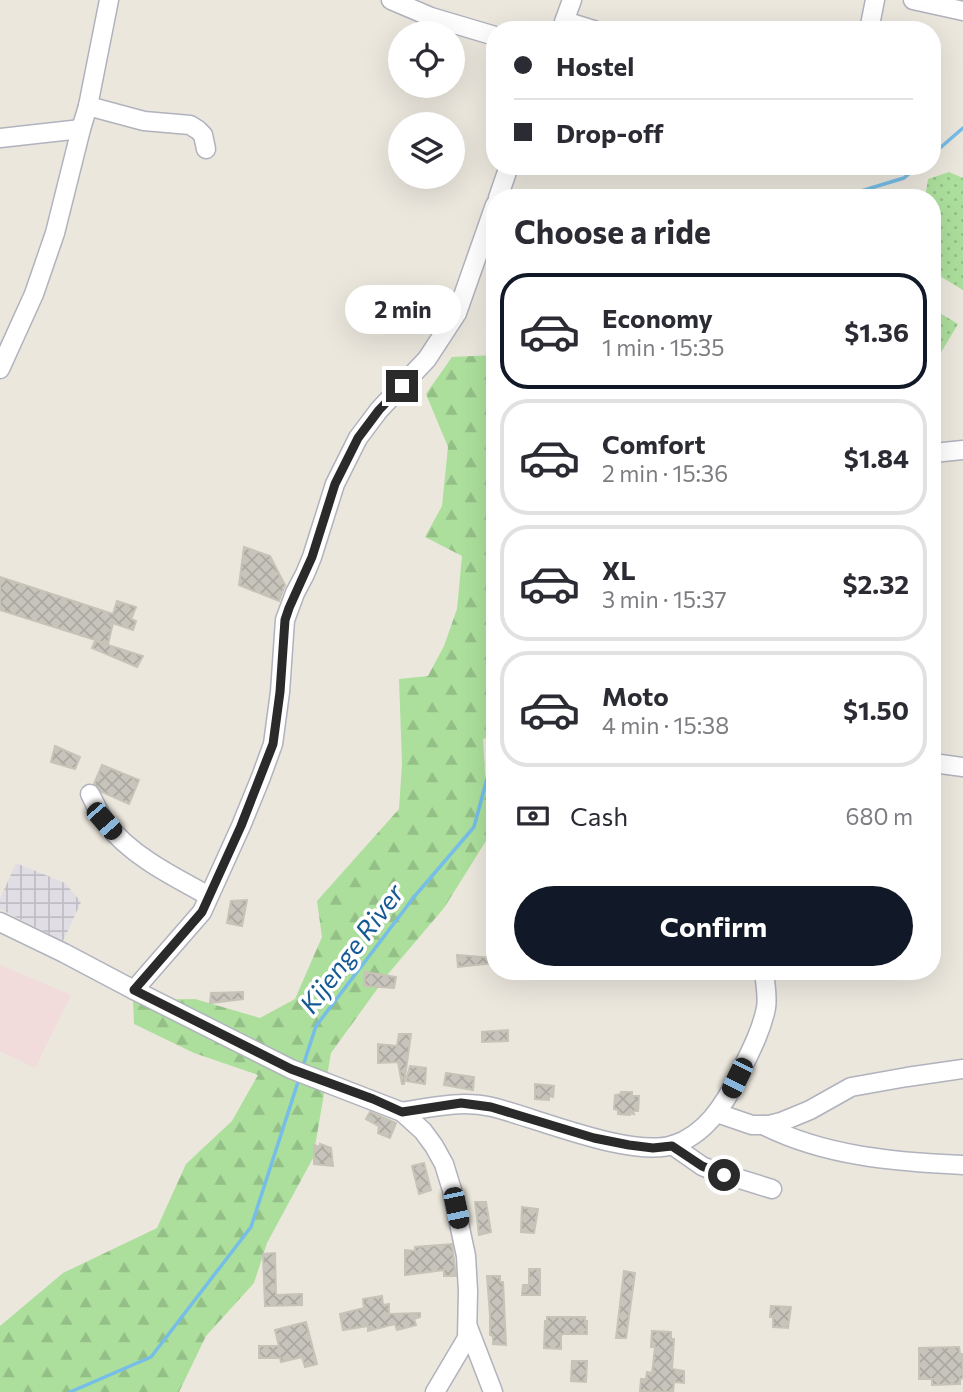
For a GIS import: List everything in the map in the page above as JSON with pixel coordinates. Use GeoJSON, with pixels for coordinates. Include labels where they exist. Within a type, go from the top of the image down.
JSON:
{"type":"FeatureCollection","features":[{"type":"Feature","properties":{"kind":"street"},"geometry":{"type":"LineString","coordinates":[[0,369],[34,294],[51,246],[88,106],[109,0]]}},
{"type":"Feature","properties":{"kind":"street"},"geometry":{"type":"LineString","coordinates":[[391,0],[432,17],[486,33]]}},
{"type":"Feature","properties":{"kind":"street"},"geometry":{"type":"LineString","coordinates":[[564,21],[572,0]]}},
{"type":"Feature","properties":{"kind":"street"},"geometry":{"type":"LineString","coordinates":[[871,21],[875,0]]}},
{"type":"Feature","properties":{"kind":"street"},"geometry":{"type":"LineString","coordinates":[[913,0],[963,11]]}},
{"type":"Feature","properties":{"kind":"street"},"geometry":{"type":"LineString","coordinates":[[88,106],[144,121],[190,125],[203,135],[206,149]]}},
{"type":"Feature","properties":{"kind":"street"},"geometry":{"type":"LineString","coordinates":[[0,138],[81,129]]}},
{"type":"Feature","properties":{"kind":"street"},"geometry":{"type":"LineString","coordinates":[[134,990],[202,912],[271,752],[280,692],[285,620],[312,557],[335,484],[358,438],[379,410],[427,359],[457,313],[486,231]]}},
{"type":"Feature","properties":{"kind":"street"},"geometry":{"type":"LineString","coordinates":[[941,452],[963,450]]}},
{"type":"Feature","properties":{"kind":"street"},"geometry":{"type":"LineString","coordinates":[[941,764],[963,767]]}},
{"type":"Feature","properties":{"kind":"street"},"geometry":{"type":"LineString","coordinates":[[90,794],[104,821],[115,834],[150,862],[209,896]]}},
{"type":"Feature","properties":{"kind":"street"},"geometry":{"type":"LineString","coordinates":[[0,922],[299,1072],[402,1112],[423,1131],[444,1164],[452,1190],[466,1256],[468,1291],[466,1341],[435,1392]]}},
{"type":"Feature","properties":{"kind":"street"},"geometry":{"type":"LineString","coordinates":[[402,1112],[461,1103],[491,1107],[594,1138],[653,1148],[672,1146],[694,1134],[717,1113],[727,1098],[761,1026],[766,1006],[765,980]]}},
{"type":"Feature","properties":{"kind":"street"},"geometry":{"type":"LineString","coordinates":[[717,1113],[743,1123],[762,1125],[781,1122],[851,1087],[963,1069]]}},
{"type":"Feature","properties":{"kind":"street"},"geometry":{"type":"LineString","coordinates":[[762,1125],[793,1139],[852,1154],[902,1162],[963,1165]]}},
{"type":"Feature","properties":{"kind":"street"},"geometry":{"type":"LineString","coordinates":[[672,1146],[702,1166],[772,1189]]}},
{"type":"Feature","properties":{"kind":"street"},"geometry":{"type":"LineString","coordinates":[[468,1327],[493,1392]]}},
{"type":"Feature","properties":{"kind":"shaded area"},"geometry":{"type":"Polygon","coordinates":[[[16,863],[65,883],[81,902],[63,941],[0,909],[0,899],[16,863]]]}},
{"type":"Feature","properties":{"kind":"shaded area"},"geometry":{"type":"Polygon","coordinates":[[[0,965],[71,995],[35,1068],[0,1051],[0,965]]]}},
{"type":"Feature","properties":{"kind":"green space"},"geometry":{"type":"Polygon","coordinates":[[[949,172],[963,178],[963,290],[941,277],[941,189],[926,189],[928,179],[949,172]]]}},
{"type":"Feature","properties":{"kind":"green space"},"geometry":{"type":"Polygon","coordinates":[[[941,314],[958,324],[941,353],[941,314]]]}},
{"type":"Feature","properties":{"kind":"green space"},"geometry":{"type":"Polygon","coordinates":[[[486,355],[486,738],[483,739],[486,841],[444,908],[388,974],[331,1053],[313,1158],[267,1243],[254,1283],[206,1336],[179,1392],[0,1392],[0,1326],[63,1273],[157,1228],[186,1164],[232,1121],[258,1075],[194,1053],[134,1024],[133,1000],[195,999],[260,1018],[295,999],[322,937],[317,901],[399,809],[402,764],[399,679],[428,676],[444,646],[457,609],[462,556],[425,537],[442,506],[448,447],[426,394],[452,357],[486,355]]]}},
{"type":"Feature","properties":{"kind":"building"},"geometry":{"type":"Polygon","coordinates":[[[244,547],[270,556],[285,585],[279,601],[239,585],[244,547]]]}},
{"type":"Feature","properties":{"kind":"building"},"geometry":{"type":"Polygon","coordinates":[[[0,577],[113,614],[117,601],[136,607],[131,619],[136,621],[133,630],[113,623],[108,644],[0,610],[0,577]]]}},
{"type":"Feature","properties":{"kind":"building"},"geometry":{"type":"Polygon","coordinates":[[[95,641],[143,656],[137,667],[92,648],[95,641]]]}},
{"type":"Feature","properties":{"kind":"building"},"geometry":{"type":"Polygon","coordinates":[[[55,746],[80,757],[75,769],[51,762],[55,746]]]}},
{"type":"Feature","properties":{"kind":"building"},"geometry":{"type":"Polygon","coordinates":[[[102,765],[139,780],[129,804],[102,792],[94,784],[102,765]]]}},
{"type":"Feature","properties":{"kind":"building"},"geometry":{"type":"Polygon","coordinates":[[[247,900],[242,926],[227,923],[231,901],[247,900]]]}},
{"type":"Feature","properties":{"kind":"building"},"geometry":{"type":"Polygon","coordinates":[[[457,955],[486,957],[486,964],[458,967],[457,955]]]}},
{"type":"Feature","properties":{"kind":"building"},"geometry":{"type":"Polygon","coordinates":[[[365,972],[396,977],[394,988],[364,986],[365,972]]]}},
{"type":"Feature","properties":{"kind":"building"},"geometry":{"type":"Polygon","coordinates":[[[243,992],[243,999],[210,1003],[211,993],[243,992]]]}},
{"type":"Feature","properties":{"kind":"building"},"geometry":{"type":"Polygon","coordinates":[[[508,1030],[508,1041],[482,1042],[482,1032],[508,1030]]]}},
{"type":"Feature","properties":{"kind":"building"},"geometry":{"type":"Polygon","coordinates":[[[399,1034],[411,1034],[404,1084],[398,1062],[378,1063],[378,1044],[397,1046],[399,1034]]]}},
{"type":"Feature","properties":{"kind":"building"},"geometry":{"type":"Polygon","coordinates":[[[410,1066],[426,1068],[425,1084],[406,1081],[410,1066]]]}},
{"type":"Feature","properties":{"kind":"building"},"geometry":{"type":"Polygon","coordinates":[[[446,1073],[474,1077],[473,1090],[444,1085],[446,1073]]]}},
{"type":"Feature","properties":{"kind":"building"},"geometry":{"type":"Polygon","coordinates":[[[535,1084],[554,1086],[553,1097],[549,1096],[549,1100],[535,1099],[535,1084]]]}},
{"type":"Feature","properties":{"kind":"building"},"geometry":{"type":"Polygon","coordinates":[[[632,1092],[632,1096],[639,1096],[638,1111],[633,1111],[634,1114],[618,1114],[618,1110],[614,1109],[615,1095],[632,1092]]]}},
{"type":"Feature","properties":{"kind":"building"},"geometry":{"type":"Polygon","coordinates":[[[370,1112],[396,1123],[390,1138],[378,1133],[379,1126],[366,1119],[370,1112]]]}},
{"type":"Feature","properties":{"kind":"building"},"geometry":{"type":"Polygon","coordinates":[[[320,1144],[331,1148],[333,1166],[314,1164],[314,1145],[320,1147],[320,1144]]]}},
{"type":"Feature","properties":{"kind":"building"},"geometry":{"type":"Polygon","coordinates":[[[424,1163],[431,1190],[419,1194],[412,1166],[424,1163]]]}},
{"type":"Feature","properties":{"kind":"building"},"geometry":{"type":"Polygon","coordinates":[[[475,1202],[486,1202],[491,1232],[479,1235],[475,1202]]]}},
{"type":"Feature","properties":{"kind":"building"},"geometry":{"type":"Polygon","coordinates":[[[522,1207],[538,1209],[534,1233],[521,1232],[522,1207]]]}},
{"type":"Feature","properties":{"kind":"building"},"geometry":{"type":"Polygon","coordinates":[[[452,1244],[456,1276],[444,1276],[444,1270],[405,1275],[405,1250],[415,1251],[415,1247],[452,1244]]]}},
{"type":"Feature","properties":{"kind":"building"},"geometry":{"type":"Polygon","coordinates":[[[275,1253],[276,1295],[302,1294],[302,1305],[265,1306],[263,1254],[275,1253]]]}},
{"type":"Feature","properties":{"kind":"building"},"geometry":{"type":"Polygon","coordinates":[[[529,1269],[540,1269],[540,1295],[522,1295],[523,1285],[529,1285],[529,1269]]]}},
{"type":"Feature","properties":{"kind":"building"},"geometry":{"type":"Polygon","coordinates":[[[624,1271],[635,1273],[626,1338],[616,1338],[624,1271]]]}},
{"type":"Feature","properties":{"kind":"building"},"geometry":{"type":"Polygon","coordinates":[[[487,1276],[500,1276],[500,1282],[503,1282],[506,1345],[493,1344],[493,1336],[490,1335],[487,1276]]]}},
{"type":"Feature","properties":{"kind":"building"},"geometry":{"type":"Polygon","coordinates":[[[382,1296],[383,1305],[389,1304],[389,1314],[420,1313],[420,1317],[414,1319],[416,1325],[397,1330],[395,1324],[368,1331],[368,1326],[343,1330],[340,1314],[364,1308],[363,1299],[382,1296]]]}},
{"type":"Feature","properties":{"kind":"building"},"geometry":{"type":"Polygon","coordinates":[[[771,1306],[791,1307],[788,1328],[773,1327],[771,1306]]]}},
{"type":"Feature","properties":{"kind":"building"},"geometry":{"type":"Polygon","coordinates":[[[547,1317],[585,1317],[587,1334],[563,1334],[561,1349],[544,1348],[547,1317]]]}},
{"type":"Feature","properties":{"kind":"building"},"geometry":{"type":"Polygon","coordinates":[[[306,1322],[317,1364],[305,1367],[302,1357],[281,1362],[280,1358],[259,1358],[259,1346],[279,1346],[275,1330],[306,1322]]]}},
{"type":"Feature","properties":{"kind":"building"},"geometry":{"type":"Polygon","coordinates":[[[652,1331],[671,1332],[671,1339],[674,1339],[672,1369],[684,1371],[684,1383],[674,1382],[673,1392],[640,1391],[641,1379],[646,1379],[647,1372],[652,1373],[655,1347],[651,1347],[652,1331]]]}},
{"type":"Feature","properties":{"kind":"building"},"geometry":{"type":"Polygon","coordinates":[[[959,1347],[963,1378],[960,1379],[960,1384],[932,1385],[932,1379],[919,1379],[919,1348],[959,1347]]]}},
{"type":"Feature","properties":{"kind":"building"},"geometry":{"type":"Polygon","coordinates":[[[572,1361],[587,1361],[586,1382],[571,1381],[572,1361]]]}},
{"type":"Feature","properties":{"kind":"waterway","name":"Kijenge River"},"geometry":{"type":"LineString","coordinates":[[941,147],[963,128]]}},
{"type":"Feature","properties":{"kind":"waterway","name":"Kijenge River"},"geometry":{"type":"LineString","coordinates":[[868,189],[908,175]]}},
{"type":"Feature","properties":{"kind":"waterway","name":"Kijenge River"},"geometry":{"type":"LineString","coordinates":[[302,1069],[316,1026],[414,897],[474,827],[486,782]]}},
{"type":"Feature","properties":{"kind":"waterway","name":"Kijenge River"},"geometry":{"type":"LineString","coordinates":[[70,1392],[151,1357],[251,1227],[299,1079]]}},
{"type":"Feature","properties":{"kind":"route"},"geometry":{"type":"LineString","coordinates":[[402,386],[358,438],[335,484],[312,557],[289,608],[285,620],[273,744],[241,826],[202,912],[134,990],[291,1069],[402,1112],[461,1103],[491,1107],[594,1138],[653,1148],[672,1146],[702,1166],[724,1175]]}}]}
